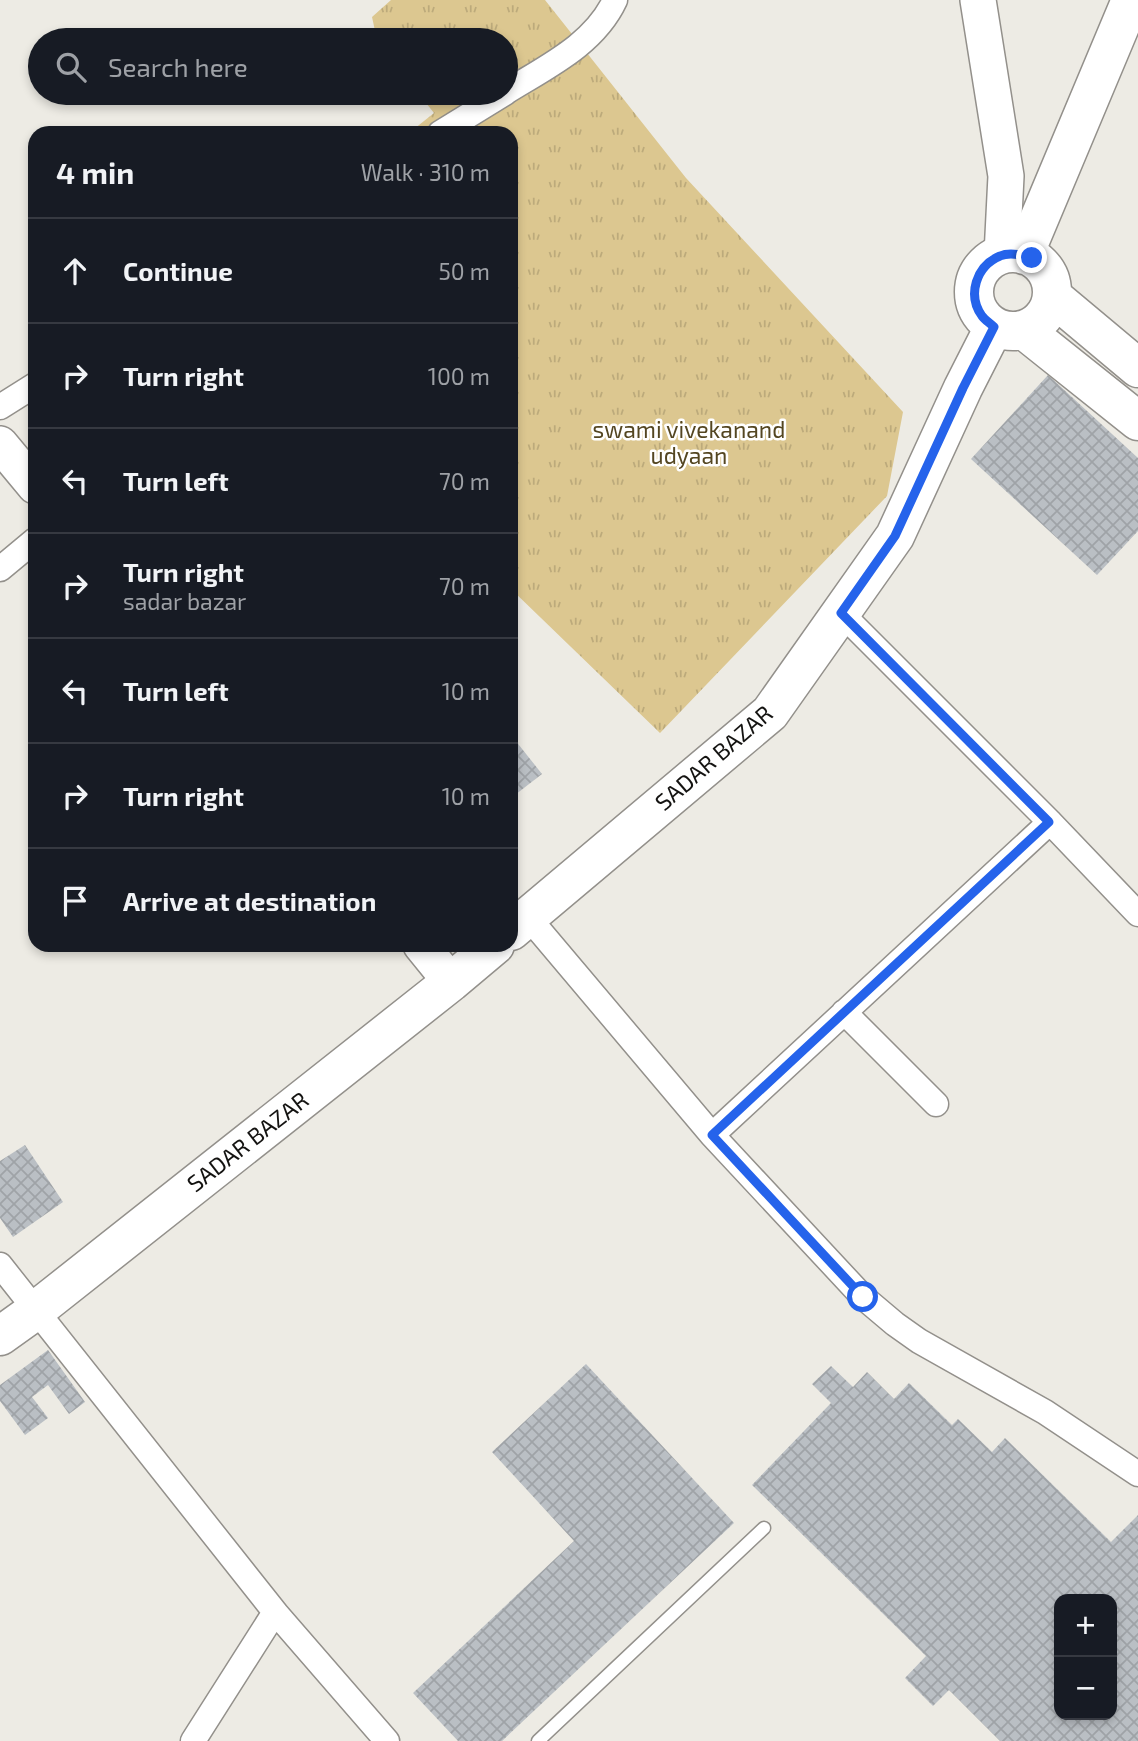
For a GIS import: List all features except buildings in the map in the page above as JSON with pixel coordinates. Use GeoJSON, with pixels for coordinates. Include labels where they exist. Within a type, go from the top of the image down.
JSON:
{"type":"FeatureCollection","features":[{"type":"Feature","properties":{"kind":"main road"},"geometry":{"type":"LineString","coordinates":[[1013,255],[1131,0]]}},
{"type":"Feature","properties":{"kind":"main road"},"geometry":{"type":"LineString","coordinates":[[1009,328],[1037,323],[1047,311],[1052,296],[1051,281],[1044,268],[1032,258],[1013,255],[989,262],[979,274],[974,289],[976,303],[983,317],[1009,328],[1138,421]]}},
{"type":"Feature","properties":{"kind":"main road"},"geometry":{"type":"LineString","coordinates":[[1052,296],[1138,368]]}},
{"type":"Feature","properties":{"kind":"main road","name":"SADAR BAZAR"},"geometry":{"type":"LineString","coordinates":[[519,924],[770,713],[895,536],[963,388],[1009,328]]}},
{"type":"Feature","properties":{"kind":"main road","name":"SADAR BAZAR"},"geometry":{"type":"LineString","coordinates":[[0,1336],[487,952]]}},
{"type":"Feature","properties":{"kind":"street"},"geometry":{"type":"LineString","coordinates":[[518,85],[591,35],[615,0]]}},
{"type":"Feature","properties":{"kind":"street"},"geometry":{"type":"LineString","coordinates":[[978,0],[1006,176],[1013,255]]}},
{"type":"Feature","properties":{"kind":"street"},"geometry":{"type":"LineString","coordinates":[[451,126],[486,105]]}},
{"type":"Feature","properties":{"kind":"street"},"geometry":{"type":"LineString","coordinates":[[0,407],[28,389]]}},
{"type":"Feature","properties":{"kind":"street"},"geometry":{"type":"LineString","coordinates":[[0,444],[28,478]]}},
{"type":"Feature","properties":{"kind":"street"},"geometry":{"type":"LineString","coordinates":[[0,569],[28,546]]}},
{"type":"Feature","properties":{"kind":"street"},"geometry":{"type":"LineString","coordinates":[[841,613],[1138,914]]}},
{"type":"Feature","properties":{"kind":"street"},"geometry":{"type":"LineString","coordinates":[[712,1135],[1049,822]]}},
{"type":"Feature","properties":{"kind":"street"},"geometry":{"type":"LineString","coordinates":[[519,924],[863,1297],[919,1340],[1045,1412],[1138,1474]]}},
{"type":"Feature","properties":{"kind":"street"},"geometry":{"type":"LineString","coordinates":[[427,952],[451,982]]}},
{"type":"Feature","properties":{"kind":"street"},"geometry":{"type":"LineString","coordinates":[[844,1013],[936,1104]]}},
{"type":"Feature","properties":{"kind":"street"},"geometry":{"type":"LineString","coordinates":[[0,1265],[275,1612],[387,1741]]}},
{"type":"Feature","properties":{"kind":"street"},"geometry":{"type":"LineString","coordinates":[[193,1741],[275,1612]]}},
{"type":"Feature","properties":{"kind":"lane"},"geometry":{"type":"LineString","coordinates":[[538,1741],[764,1528]]}},
{"type":"Feature","properties":{"kind":"green space","name":"swami vivekanand udyaan"},"geometry":{"type":"Polygon","coordinates":[[[391,0],[545,0],[686,178],[903,412],[887,496],[660,733],[518,596],[518,126],[418,126],[434,113],[428,105],[518,105],[518,28],[374,28],[372,17],[391,0]]]}},
{"type":"Feature","properties":{"kind":"route"},"geometry":{"type":"LineString","coordinates":[[863,1297],[712,1135],[1049,822],[841,613],[895,536],[994,327],[983,317],[976,303],[974,289],[979,274],[989,262],[1002,255],[1024,255],[1032,258]]}}]}
